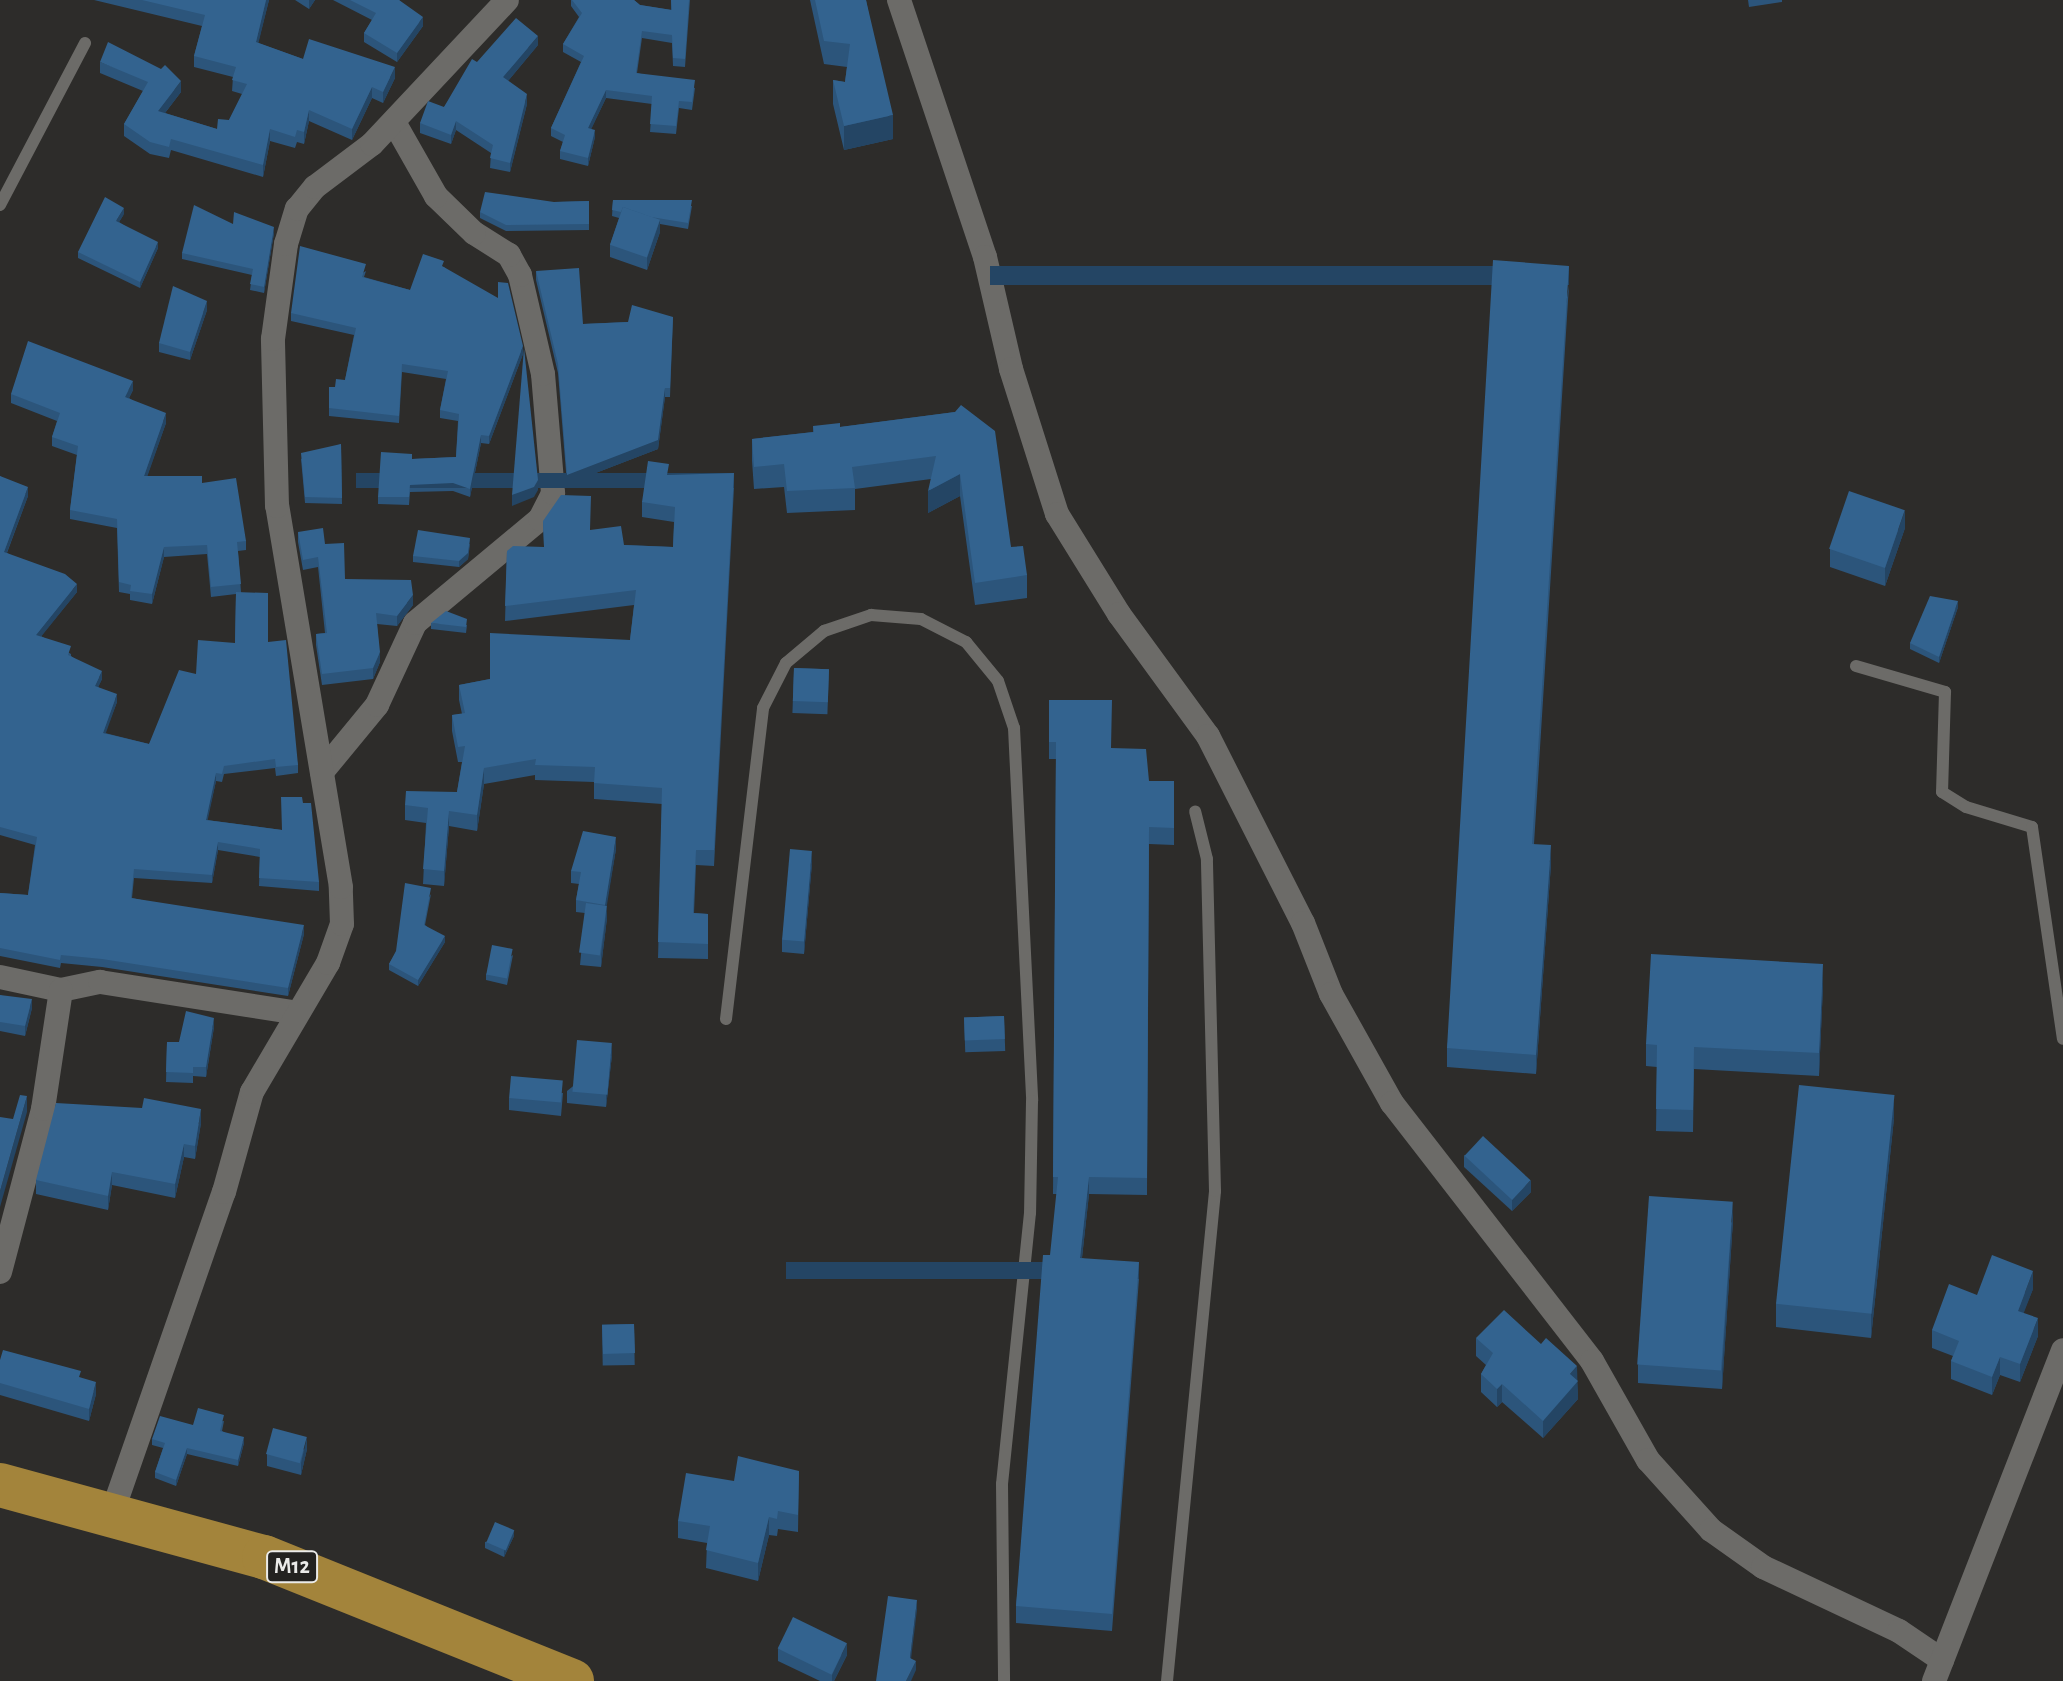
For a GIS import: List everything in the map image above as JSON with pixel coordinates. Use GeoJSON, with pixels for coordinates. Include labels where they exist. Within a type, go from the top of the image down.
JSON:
{"type":"FeatureCollection","features":[{"type":"Feature","properties":{"kind":"highway","name":"M12"},"geometry":{"type":"LineString","coordinates":[[0,1485],[112,1513],[276,1561],[572,1681]]}},
{"type":"Feature","properties":{"kind":"street"},"geometry":{"type":"LineString","coordinates":[[112,1513],[224,1192],[239,1128],[252,1092],[328,963],[342,924],[322,772],[277,506],[273,339],[286,244],[297,209],[315,187],[394,122],[507,0]]}},
{"type":"Feature","properties":{"kind":"street"},"geometry":{"type":"LineString","coordinates":[[899,0],[985,257],[1011,369],[1057,514],[1119,614],[1208,736],[1303,923],[1336,1005],[1392,1103],[1592,1361],[1648,1460],[1711,1530],[1763,1567],[1899,1631],[1938,1670],[2063,1350]]}},
{"type":"Feature","properties":{"kind":"street"},"geometry":{"type":"LineString","coordinates":[[322,772],[377,705],[415,623],[540,519],[553,493],[543,374],[520,275],[509,255],[474,233],[436,196],[394,122]]}},
{"type":"Feature","properties":{"kind":"street"},"geometry":{"type":"LineString","coordinates":[[0,977],[61,990],[100,982],[298,1013]]}},
{"type":"Feature","properties":{"kind":"street"},"geometry":{"type":"LineString","coordinates":[[0,1272],[43,1109],[61,990]]}},
{"type":"Feature","properties":{"kind":"lane"},"geometry":{"type":"LineString","coordinates":[[0,205],[85,43]]}},
{"type":"Feature","properties":{"kind":"lane"},"geometry":{"type":"LineString","coordinates":[[726,1019],[763,708],[786,663],[824,631],[871,615],[921,619],[966,642],[998,681],[1014,728],[1032,1101],[1030,1213],[1002,1484],[1004,1681]]}},
{"type":"Feature","properties":{"kind":"lane"},"geometry":{"type":"LineString","coordinates":[[1856,666],[1945,692],[1942,792],[1966,807],[2032,827],[2063,1039]]}},
{"type":"Feature","properties":{"kind":"lane"},"geometry":{"type":"LineString","coordinates":[[1167,1681],[1215,1191],[1207,859],[1195,811]]}},
{"type":"Feature","properties":{"kind":"building"},"geometry":{"type":"Polygon","coordinates":[[[142,0],[266,0],[256,42],[303,59],[309,39],[395,67],[383,92],[372,87],[352,129],[309,110],[304,132],[297,130],[295,137],[270,129],[263,165],[171,139],[169,147],[150,142],[124,124],[148,82],[100,62],[108,42],[161,69],[165,65],[181,81],[158,111],[217,129],[218,119],[229,120],[247,84],[232,80],[236,67],[194,56],[205,15],[142,0]]]}},
{"type":"Feature","properties":{"kind":"building"},"geometry":{"type":"Polygon","coordinates":[[[350,0],[399,0],[423,17],[397,53],[364,33],[376,13],[350,0]]]}},
{"type":"Feature","properties":{"kind":"building"},"geometry":{"type":"Polygon","coordinates":[[[572,0],[634,0],[640,5],[672,10],[671,0],[689,0],[685,59],[673,58],[672,35],[642,31],[636,73],[695,80],[692,102],[679,101],[676,126],[650,124],[652,96],[606,90],[588,128],[595,130],[588,158],[560,151],[565,135],[551,128],[584,56],[563,44],[582,13],[572,0]]]}},
{"type":"Feature","properties":{"kind":"building"},"geometry":{"type":"Polygon","coordinates":[[[815,0],[866,0],[893,115],[844,126],[833,80],[845,82],[850,44],[824,41],[815,0]]]}},
{"type":"Feature","properties":{"kind":"building"},"geometry":{"type":"Polygon","coordinates":[[[516,18],[538,36],[503,77],[527,94],[510,163],[490,158],[493,145],[456,121],[451,135],[420,123],[428,101],[444,107],[472,59],[477,62],[516,18]]]}},
{"type":"Feature","properties":{"kind":"building"},"geometry":{"type":"Polygon","coordinates":[[[485,192],[554,202],[589,201],[589,224],[506,225],[480,212],[485,192]]]}},
{"type":"Feature","properties":{"kind":"building"},"geometry":{"type":"Polygon","coordinates":[[[105,197],[124,208],[116,221],[158,242],[140,282],[78,252],[105,197]]]}},
{"type":"Feature","properties":{"kind":"building"},"geometry":{"type":"Polygon","coordinates":[[[613,200],[692,200],[688,223],[651,217],[623,207],[621,212],[612,210],[613,200]]]}},
{"type":"Feature","properties":{"kind":"building"},"geometry":{"type":"Polygon","coordinates":[[[194,205],[233,224],[234,212],[274,227],[264,287],[250,284],[253,269],[182,253],[194,205]]]}},
{"type":"Feature","properties":{"kind":"building"},"geometry":{"type":"Polygon","coordinates":[[[623,207],[660,220],[647,258],[610,245],[623,207]]]}},
{"type":"Feature","properties":{"kind":"building"},"geometry":{"type":"Polygon","coordinates":[[[300,246],[366,264],[362,277],[410,290],[423,254],[444,261],[442,266],[498,298],[498,282],[508,283],[523,346],[489,436],[481,435],[470,489],[453,483],[410,485],[409,497],[378,497],[381,452],[412,454],[412,459],[456,457],[459,414],[440,410],[448,371],[402,364],[399,416],[329,408],[329,387],[335,387],[336,379],[345,380],[356,328],[291,313],[300,246]]]}},
{"type":"Feature","properties":{"kind":"building"},"geometry":{"type":"Polygon","coordinates":[[[1493,260],[1569,266],[1532,844],[1551,845],[1536,1055],[1447,1048],[1493,260]]]}},
{"type":"Feature","properties":{"kind":"building"},"geometry":{"type":"Polygon","coordinates":[[[579,268],[583,324],[628,322],[632,305],[673,317],[670,388],[665,388],[658,440],[567,475],[558,364],[536,271],[579,268]]]}},
{"type":"Feature","properties":{"kind":"building"},"geometry":{"type":"Polygon","coordinates":[[[173,286],[207,301],[190,352],[159,343],[173,286]]]}},
{"type":"Feature","properties":{"kind":"building"},"geometry":{"type":"Polygon","coordinates":[[[28,341],[133,381],[125,397],[166,413],[144,476],[202,476],[202,483],[236,478],[246,541],[237,542],[241,584],[211,587],[207,545],[164,547],[152,594],[130,591],[131,585],[119,582],[117,519],[70,510],[78,446],[52,437],[60,413],[11,394],[28,341]]]}},
{"type":"Feature","properties":{"kind":"building"},"geometry":{"type":"Polygon","coordinates":[[[524,348],[538,480],[534,487],[512,495],[524,348]]]}},
{"type":"Feature","properties":{"kind":"building"},"geometry":{"type":"Polygon","coordinates":[[[961,405],[995,431],[1011,547],[1023,546],[1027,575],[975,583],[960,474],[928,491],[936,456],[852,467],[855,488],[787,491],[784,464],[754,467],[752,439],[814,432],[813,426],[840,423],[840,427],[955,412],[961,405]]]}},
{"type":"Feature","properties":{"kind":"building"},"geometry":{"type":"Polygon","coordinates":[[[341,444],[342,498],[305,497],[301,453],[341,444]]]}},
{"type":"Feature","properties":{"kind":"building"},"geometry":{"type":"Polygon","coordinates":[[[648,461],[669,464],[667,475],[734,473],[714,850],[696,850],[693,913],[708,914],[708,944],[658,942],[662,788],[594,783],[595,767],[535,765],[536,759],[484,768],[477,815],[449,811],[444,871],[423,869],[428,808],[405,805],[406,791],[457,792],[465,746],[458,747],[452,715],[465,713],[459,685],[490,679],[490,633],[630,640],[636,590],[505,606],[507,551],[513,546],[544,547],[543,521],[561,495],[591,496],[590,530],[621,526],[624,545],[673,547],[675,507],[642,502],[648,461]]]}},
{"type":"Feature","properties":{"kind":"building"},"geometry":{"type":"Polygon","coordinates":[[[0,476],[28,487],[4,552],[65,574],[77,584],[36,635],[71,646],[68,655],[102,671],[95,686],[117,694],[103,733],[149,744],[179,670],[196,674],[198,640],[235,643],[236,592],[268,593],[268,642],[286,640],[298,765],[276,767],[275,759],[224,766],[222,774],[216,773],[206,820],[282,830],[281,797],[302,797],[303,803],[311,803],[319,882],[259,878],[260,849],[218,842],[212,875],[134,869],[131,898],[304,925],[288,988],[102,959],[61,955],[60,960],[0,948],[0,893],[28,895],[37,837],[0,827],[0,476]]]}},
{"type":"Feature","properties":{"kind":"building"},"geometry":{"type":"Polygon","coordinates":[[[1849,491],[1905,510],[1885,568],[1829,549],[1849,491]]]}},
{"type":"Feature","properties":{"kind":"building"},"geometry":{"type":"Polygon","coordinates":[[[323,528],[325,544],[344,543],[345,579],[411,580],[413,595],[397,616],[376,613],[380,652],[373,668],[322,674],[316,634],[327,633],[318,557],[303,560],[298,532],[323,528]]]}},
{"type":"Feature","properties":{"kind":"building"},"geometry":{"type":"Polygon","coordinates":[[[418,530],[470,538],[468,553],[459,561],[413,556],[418,530]]]}},
{"type":"Feature","properties":{"kind":"building"},"geometry":{"type":"Polygon","coordinates":[[[1930,596],[1958,601],[1939,657],[1910,643],[1930,596]]]}},
{"type":"Feature","properties":{"kind":"building"},"geometry":{"type":"Polygon","coordinates":[[[446,611],[467,619],[466,627],[431,623],[446,611]]]}},
{"type":"Feature","properties":{"kind":"building"},"geometry":{"type":"Polygon","coordinates":[[[794,668],[829,669],[828,702],[793,701],[794,668]]]}},
{"type":"Feature","properties":{"kind":"building"},"geometry":{"type":"Polygon","coordinates":[[[1049,700],[1112,700],[1111,748],[1146,749],[1149,781],[1174,781],[1174,828],[1149,827],[1147,1178],[1089,1177],[1080,1258],[1139,1262],[1112,1614],[1016,1606],[1043,1255],[1050,1255],[1058,1177],[1053,1177],[1056,742],[1049,742],[1049,700]]]}},
{"type":"Feature","properties":{"kind":"building"},"geometry":{"type":"Polygon","coordinates":[[[583,831],[616,837],[605,905],[576,900],[581,872],[571,871],[583,831]]]}},
{"type":"Feature","properties":{"kind":"building"},"geometry":{"type":"Polygon","coordinates":[[[790,849],[812,851],[804,942],[782,940],[790,849]]]}},
{"type":"Feature","properties":{"kind":"building"},"geometry":{"type":"Polygon","coordinates":[[[405,883],[431,888],[424,925],[445,936],[418,980],[389,964],[396,951],[405,883]]]}},
{"type":"Feature","properties":{"kind":"building"},"geometry":{"type":"Polygon","coordinates":[[[586,903],[607,906],[600,955],[579,953],[586,903]]]}},
{"type":"Feature","properties":{"kind":"building"},"geometry":{"type":"Polygon","coordinates":[[[492,945],[513,949],[507,978],[486,974],[492,945]]]}},
{"type":"Feature","properties":{"kind":"building"},"geometry":{"type":"Polygon","coordinates":[[[1651,954],[1823,964],[1819,1053],[1694,1047],[1693,1110],[1656,1109],[1657,1045],[1646,1044],[1651,954]]]}},
{"type":"Feature","properties":{"kind":"building"},"geometry":{"type":"Polygon","coordinates":[[[0,995],[32,999],[25,1026],[0,1022],[0,995]]]}},
{"type":"Feature","properties":{"kind":"building"},"geometry":{"type":"Polygon","coordinates":[[[186,1011],[214,1018],[206,1067],[193,1067],[193,1073],[166,1072],[167,1042],[179,1042],[186,1011]]]}},
{"type":"Feature","properties":{"kind":"building"},"geometry":{"type":"Polygon","coordinates":[[[1004,1016],[1005,1039],[965,1040],[964,1017],[1004,1016]]]}},
{"type":"Feature","properties":{"kind":"building"},"geometry":{"type":"Polygon","coordinates":[[[577,1040],[612,1043],[607,1095],[572,1092],[577,1040]]]}},
{"type":"Feature","properties":{"kind":"building"},"geometry":{"type":"Polygon","coordinates":[[[511,1076],[563,1081],[561,1102],[509,1098],[511,1076]]]}},
{"type":"Feature","properties":{"kind":"building"},"geometry":{"type":"Polygon","coordinates":[[[1799,1085],[1894,1095],[1871,1314],[1776,1304],[1799,1085]]]}},
{"type":"Feature","properties":{"kind":"building"},"geometry":{"type":"Polygon","coordinates":[[[20,1095],[27,1096],[0,1191],[0,1117],[13,1119],[20,1095]]]}},
{"type":"Feature","properties":{"kind":"building"},"geometry":{"type":"Polygon","coordinates":[[[144,1098],[201,1109],[195,1146],[184,1144],[175,1184],[112,1172],[108,1196],[36,1180],[56,1103],[142,1108],[144,1098]]]}},
{"type":"Feature","properties":{"kind":"building"},"geometry":{"type":"Polygon","coordinates":[[[1483,1136],[1531,1180],[1512,1200],[1465,1156],[1483,1136]]]}},
{"type":"Feature","properties":{"kind":"building"},"geometry":{"type":"Polygon","coordinates":[[[1649,1196],[1733,1202],[1721,1370],[1637,1365],[1649,1196]]]}},
{"type":"Feature","properties":{"kind":"building"},"geometry":{"type":"Polygon","coordinates":[[[1992,1255],[2033,1271],[2018,1311],[2038,1318],[2020,1364],[2000,1357],[1992,1377],[1951,1361],[1959,1341],[1932,1330],[1949,1284],[1977,1295],[1992,1255]]]}},
{"type":"Feature","properties":{"kind":"building"},"geometry":{"type":"Polygon","coordinates":[[[1504,1310],[1541,1344],[1546,1338],[1577,1366],[1570,1374],[1578,1381],[1543,1421],[1502,1384],[1497,1389],[1481,1374],[1493,1353],[1476,1338],[1504,1310]]]}},
{"type":"Feature","properties":{"kind":"building"},"geometry":{"type":"Polygon","coordinates":[[[634,1324],[635,1353],[603,1354],[602,1325],[634,1324]]]}},
{"type":"Feature","properties":{"kind":"building"},"geometry":{"type":"Polygon","coordinates":[[[3,1350],[81,1371],[79,1377],[96,1382],[89,1409],[0,1383],[3,1350]]]}},
{"type":"Feature","properties":{"kind":"building"},"geometry":{"type":"Polygon","coordinates":[[[198,1408],[224,1415],[220,1431],[244,1437],[238,1460],[187,1448],[176,1480],[155,1472],[165,1443],[152,1439],[160,1416],[193,1425],[198,1408]]]}},
{"type":"Feature","properties":{"kind":"building"},"geometry":{"type":"Polygon","coordinates":[[[273,1428],[307,1437],[300,1463],[266,1454],[273,1428]]]}},
{"type":"Feature","properties":{"kind":"building"},"geometry":{"type":"Polygon","coordinates":[[[738,1456],[799,1471],[798,1515],[778,1511],[777,1519],[769,1517],[758,1563],[706,1550],[710,1526],[678,1521],[686,1473],[734,1481],[738,1456]]]}},
{"type":"Feature","properties":{"kind":"building"},"geometry":{"type":"Polygon","coordinates":[[[495,1522],[514,1530],[506,1550],[486,1542],[495,1522]]]}},
{"type":"Feature","properties":{"kind":"building"},"geometry":{"type":"Polygon","coordinates":[[[888,1596],[917,1600],[910,1658],[916,1661],[906,1681],[876,1681],[888,1596]]]}},
{"type":"Feature","properties":{"kind":"building"},"geometry":{"type":"Polygon","coordinates":[[[793,1617],[847,1643],[832,1675],[778,1648],[793,1617]]]}}]}
